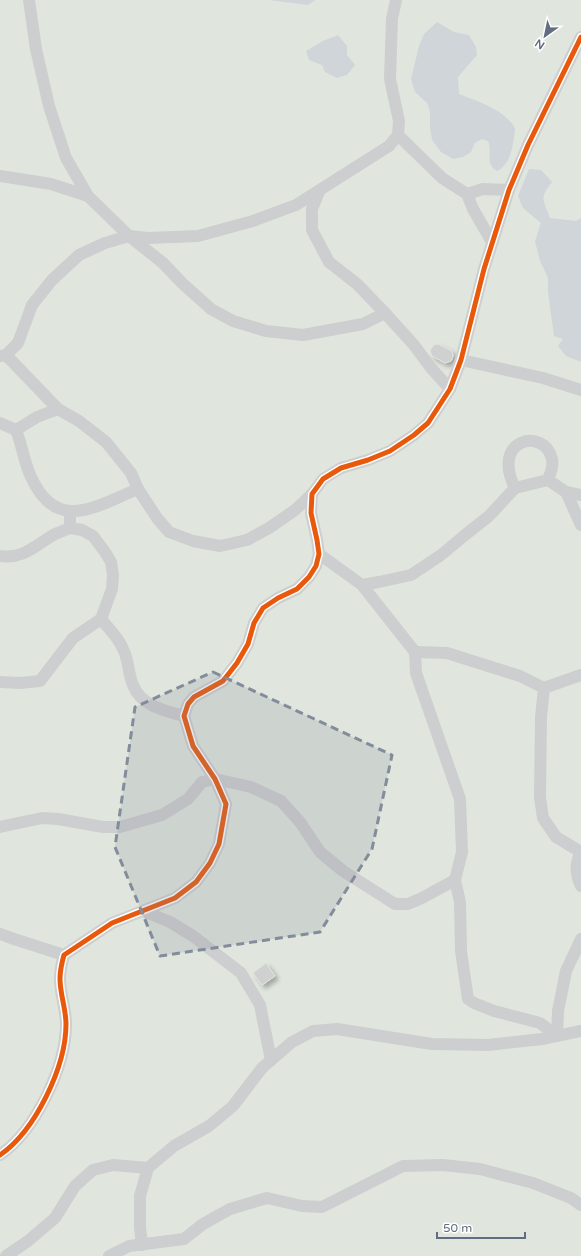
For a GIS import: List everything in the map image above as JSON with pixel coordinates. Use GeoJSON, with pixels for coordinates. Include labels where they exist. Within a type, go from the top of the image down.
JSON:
{"type":"FeatureCollection","features":[{"type":"Feature","properties":{"kind":"street"},"geometry":{"type":"LineString","coordinates":[[29,0],[36,50],[49,106],[66,158],[88,196],[129,236],[163,263],[211,310],[233,321],[266,331],[302,335],[363,324],[385,314]]}},
{"type":"Feature","properties":{"kind":"street"},"geometry":{"type":"LineString","coordinates":[[396,0],[392,19],[390,79],[399,121],[398,135],[389,146],[296,205],[253,221],[198,236],[148,238],[129,236],[105,243],[79,255],[52,280],[32,306],[18,343],[3,356],[58,409],[79,421],[106,442],[131,473],[138,489],[157,518],[170,532],[192,541],[220,546],[247,540],[269,528],[295,510],[312,494],[323,479],[341,468],[368,460],[390,451],[414,435],[428,423],[450,389],[461,360],[484,269],[509,190],[528,145],[581,37]]}},
{"type":"Feature","properties":{"kind":"street"},"geometry":{"type":"LineString","coordinates":[[398,135],[442,178],[467,194],[473,209],[492,242]]}},
{"type":"Feature","properties":{"kind":"street"},"geometry":{"type":"LineString","coordinates":[[0,176],[51,184],[88,196]]}},
{"type":"Feature","properties":{"kind":"street"},"geometry":{"type":"LineString","coordinates":[[467,194],[483,189],[509,190]]}},
{"type":"Feature","properties":{"kind":"street"},"geometry":{"type":"LineString","coordinates":[[318,192],[312,209],[312,230],[329,262],[357,284],[414,345],[431,368],[450,389]]}},
{"type":"Feature","properties":{"kind":"street"},"geometry":{"type":"LineString","coordinates":[[461,360],[543,378],[581,390]]}},
{"type":"Feature","properties":{"kind":"street"},"geometry":{"type":"LineString","coordinates":[[16,430],[38,417],[58,409]]}},
{"type":"Feature","properties":{"kind":"street"},"geometry":{"type":"LineString","coordinates":[[0,423],[16,430],[30,476],[38,491],[54,507],[70,512],[96,507],[138,489]]}},
{"type":"Feature","properties":{"kind":"street"},"geometry":{"type":"LineString","coordinates":[[515,488],[508,470],[508,460],[510,452],[524,441],[532,441],[541,444],[548,449],[552,459],[552,469],[548,480]]}},
{"type":"Feature","properties":{"kind":"street"},"geometry":{"type":"LineString","coordinates":[[362,585],[411,575],[441,555],[471,530],[501,504],[515,488],[548,480],[566,492],[581,495]]}},
{"type":"Feature","properties":{"kind":"street"},"geometry":{"type":"LineString","coordinates":[[566,492],[581,525]]}},
{"type":"Feature","properties":{"kind":"street"},"geometry":{"type":"LineString","coordinates":[[0,1155],[18,1139],[36,1116],[49,1092],[58,1066],[66,1039],[66,1023],[60,979],[61,965],[64,955],[112,923],[175,898],[196,882],[210,864],[219,844],[226,804],[215,779],[193,746],[184,716],[188,704],[194,697],[223,681],[237,664],[248,644],[254,623],[263,608],[278,598],[297,589],[309,577],[316,566],[319,554],[311,513],[312,494]]}},
{"type":"Feature","properties":{"kind":"street"},"geometry":{"type":"LineString","coordinates":[[70,512],[70,528]]}},
{"type":"Feature","properties":{"kind":"street"},"geometry":{"type":"LineString","coordinates":[[0,556],[6,557],[22,554],[38,546],[55,534],[70,528],[82,530],[93,536],[111,562],[113,576],[112,589],[101,619],[73,638],[40,681],[20,683],[0,682]]}},
{"type":"Feature","properties":{"kind":"street"},"geometry":{"type":"LineString","coordinates":[[319,554],[362,585],[415,652],[416,673],[460,799],[462,852],[455,880],[460,902],[461,951],[468,999],[494,1011],[540,1022],[557,1036]]}},
{"type":"Feature","properties":{"kind":"street"},"geometry":{"type":"LineString","coordinates":[[101,619],[123,647],[133,685],[139,696],[152,706],[184,716]]}},
{"type":"Feature","properties":{"kind":"street"},"geometry":{"type":"LineString","coordinates":[[415,652],[447,653],[520,676],[544,688],[581,675]]}},
{"type":"Feature","properties":{"kind":"street"},"geometry":{"type":"LineString","coordinates":[[544,688],[541,717],[540,797],[543,818],[556,837],[581,852],[576,868],[577,879],[581,886]]}},
{"type":"Feature","properties":{"kind":"street"},"geometry":{"type":"LineString","coordinates":[[0,827],[42,818],[58,819],[103,827],[120,827],[162,815],[188,799],[202,782],[215,779],[251,787],[281,801],[300,822],[320,852],[343,871],[395,904],[408,904],[455,880]]}},
{"type":"Feature","properties":{"kind":"street"},"geometry":{"type":"LineString","coordinates":[[143,911],[170,922],[193,936],[241,973],[260,1005],[271,1060]]}},
{"type":"Feature","properties":{"kind":"street"},"geometry":{"type":"LineString","coordinates":[[0,934],[64,955]]}},
{"type":"Feature","properties":{"kind":"street"},"geometry":{"type":"LineString","coordinates":[[557,1036],[558,1011],[566,971],[581,939]]}},
{"type":"Feature","properties":{"kind":"street"},"geometry":{"type":"LineString","coordinates":[[142,1245],[140,1227],[140,1196],[148,1168],[174,1146],[209,1126],[233,1106],[262,1068],[292,1042],[313,1031],[337,1029],[432,1044],[488,1045],[542,1039],[581,1031]]}},
{"type":"Feature","properties":{"kind":"street"},"geometry":{"type":"LineString","coordinates":[[6,1256],[28,1241],[55,1218],[75,1186],[94,1170],[113,1165],[148,1168]]}},
{"type":"Feature","properties":{"kind":"street"},"geometry":{"type":"LineString","coordinates":[[109,1256],[129,1246],[184,1239],[203,1224],[230,1209],[267,1198],[302,1206],[322,1207],[403,1166],[443,1165],[480,1168],[533,1183],[571,1198],[581,1205]]}},
{"type":"Feature","properties":{"kind":"highlighted area"},"geometry":{"type":"Polygon","coordinates":[[[213,672],[392,755],[372,849],[320,932],[160,956],[115,847],[135,707],[213,672]]]}},
{"type":"Feature","properties":{"kind":"shaded area"},"geometry":{"type":"Polygon","coordinates":[[[0,0],[581,0],[581,1256],[0,1256],[0,0]]]}},
{"type":"Feature","properties":{"kind":"shaded area"},"geometry":{"type":"Polygon","coordinates":[[[269,0],[315,0],[308,5],[269,0]]]}},
{"type":"Feature","properties":{"kind":"shaded area"},"geometry":{"type":"Polygon","coordinates":[[[437,22],[454,32],[469,35],[476,47],[477,55],[458,77],[459,94],[483,103],[497,111],[510,121],[515,128],[513,146],[509,158],[506,164],[497,171],[491,165],[488,141],[482,139],[475,143],[471,152],[463,157],[453,159],[441,152],[432,140],[430,112],[427,103],[415,92],[411,79],[419,46],[424,34],[437,22]]]}},
{"type":"Feature","properties":{"kind":"shaded area"},"geometry":{"type":"Polygon","coordinates":[[[338,35],[347,46],[347,55],[355,65],[347,75],[337,78],[325,72],[322,65],[309,60],[306,51],[323,41],[338,35]]]}},
{"type":"Feature","properties":{"kind":"shaded area"},"geometry":{"type":"Polygon","coordinates":[[[529,169],[541,170],[552,182],[544,196],[544,203],[550,218],[576,221],[581,218],[581,362],[566,356],[558,346],[563,339],[554,336],[548,292],[548,278],[540,261],[535,241],[541,223],[523,208],[518,196],[529,169]]]}},
{"type":"Feature","properties":{"kind":"building"},"geometry":{"type":"Polygon","coordinates":[[[438,344],[452,351],[453,356],[451,361],[445,363],[432,356],[430,350],[434,345],[438,344]]]}},
{"type":"Feature","properties":{"kind":"building"},"geometry":{"type":"Polygon","coordinates":[[[266,963],[275,976],[262,985],[253,973],[266,963]]]}},
{"type":"Feature","properties":{"kind":"cycle path"},"geometry":{"type":"LineString","coordinates":[[0,1155],[13,1144],[36,1114],[46,1097],[61,1059],[65,1041],[66,1024],[60,979],[64,955],[112,923],[175,898],[196,882],[210,863],[219,844],[226,804],[215,779],[193,746],[184,716],[188,704],[194,697],[223,681],[237,663],[248,644],[254,623],[263,608],[278,598],[297,589],[309,577],[316,566],[319,554],[311,513],[312,494],[323,479],[341,468],[368,460],[390,451],[414,435],[428,423],[450,389],[461,360],[484,269],[509,190],[528,145],[581,37]]}}]}
